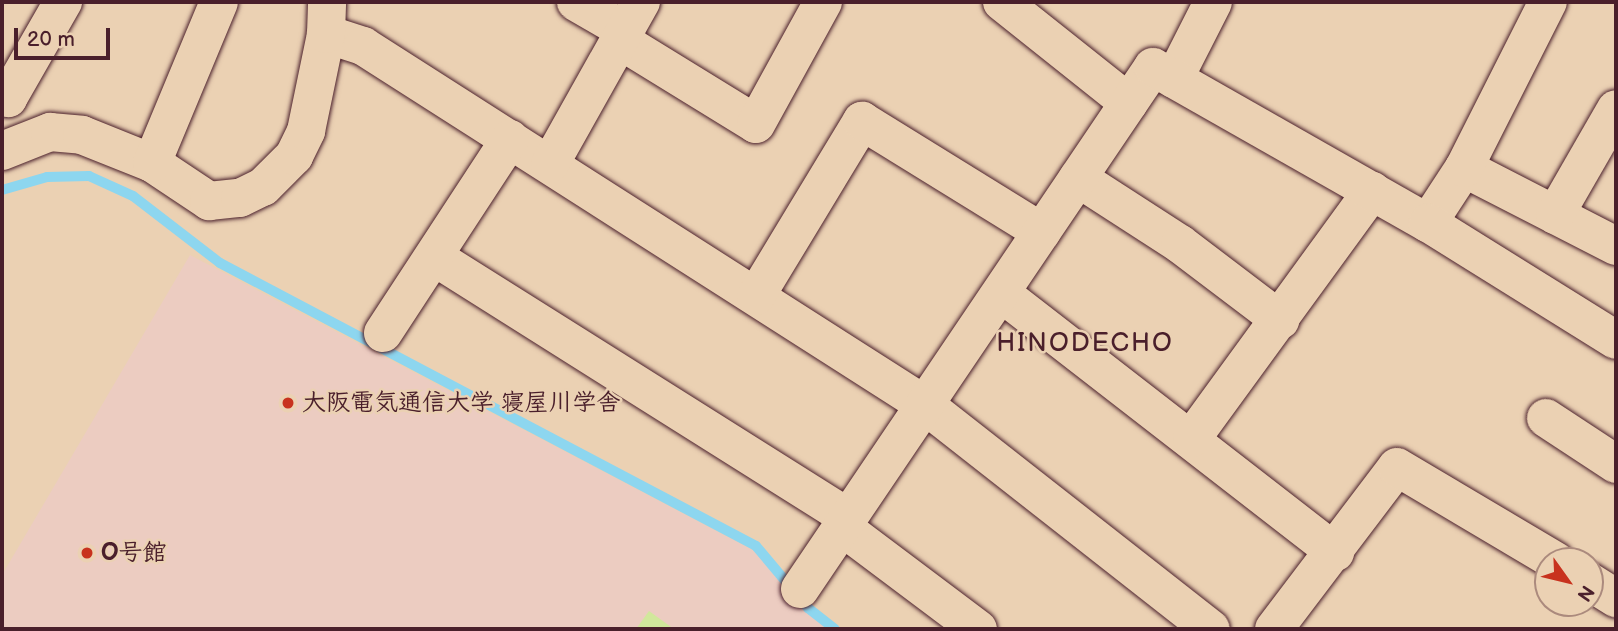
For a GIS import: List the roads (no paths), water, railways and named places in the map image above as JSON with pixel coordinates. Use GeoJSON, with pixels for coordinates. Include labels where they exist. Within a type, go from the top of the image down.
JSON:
{"type":"FeatureCollection","features":[{"type":"Feature","properties":{"kind":"street"},"geometry":{"type":"LineString","coordinates":[[2,95],[8,99],[63,2]]}},
{"type":"Feature","properties":{"kind":"street"},"geometry":{"type":"LineString","coordinates":[[152,163],[219,2]]}},
{"type":"Feature","properties":{"kind":"street"},"geometry":{"type":"LineString","coordinates":[[576,2],[630,25],[756,124],[823,2]]}},
{"type":"Feature","properties":{"kind":"street"},"geometry":{"type":"LineString","coordinates":[[1002,2],[1129,103]]}},
{"type":"Feature","properties":{"kind":"street"},"geometry":{"type":"LineString","coordinates":[[1174,79],[1213,2]]}},
{"type":"Feature","properties":{"kind":"street"},"geometry":{"type":"LineString","coordinates":[[1428,223],[1464,168],[1548,2]]}},
{"type":"Feature","properties":{"kind":"street"},"geometry":{"type":"LineString","coordinates":[[2,151],[50,132],[82,135],[152,163],[209,201],[240,198],[264,187],[294,156],[306,131],[327,18],[363,46],[925,405],[1211,629]]}},
{"type":"Feature","properties":{"kind":"street"},"geometry":{"type":"LineString","coordinates":[[550,164],[630,25]]}},
{"type":"Feature","properties":{"kind":"street"},"geometry":{"type":"LineString","coordinates":[[800,589],[1153,67],[1428,223],[1616,340]]}},
{"type":"Feature","properties":{"kind":"street"},"geometry":{"type":"LineString","coordinates":[[1555,215],[1616,109]]}},
{"type":"Feature","properties":{"kind":"street"},"geometry":{"type":"LineString","coordinates":[[756,296],[862,121],[1042,232]]}},
{"type":"Feature","properties":{"kind":"street"},"geometry":{"type":"LineString","coordinates":[[383,332],[436,258],[510,139]]}},
{"type":"Feature","properties":{"kind":"street"},"geometry":{"type":"LineString","coordinates":[[1464,168],[1616,246]]}},
{"type":"Feature","properties":{"kind":"street"},"geometry":{"type":"LineString","coordinates":[[1078,178],[1180,244],[1280,320]]}},
{"type":"Feature","properties":{"kind":"street"},"geometry":{"type":"LineString","coordinates":[[1192,438],[1372,191]]}},
{"type":"Feature","properties":{"kind":"street"},"geometry":{"type":"LineString","coordinates":[[436,258],[845,522],[978,629]]}},
{"type":"Feature","properties":{"kind":"street"},"geometry":{"type":"LineString","coordinates":[[1001,293],[1192,438],[1335,552]]}},
{"type":"Feature","properties":{"kind":"street"},"geometry":{"type":"LineString","coordinates":[[1546,418],[1616,464]]}},
{"type":"Feature","properties":{"kind":"street"},"geometry":{"type":"LineString","coordinates":[[1289,624],[1335,552],[1398,467],[1534,548]]}},
{"type":"Feature","properties":{"kind":"waterway"},"geometry":{"type":"LineString","coordinates":[[2,190],[47,177],[89,176],[133,196],[220,263],[756,546],[808,608],[835,629]]}},
{"type":"Feature","properties":{"kind":"place","name":"大阪電気通信大学 寝屋川学舎"},"geometry":{"type":"Point","coordinates":[288,403]}},
{"type":"Feature","properties":{"kind":"place","name":"O号館"},"geometry":{"type":"Point","coordinates":[87,553]}},
{"type":"Feature","properties":{"kind":"district","name":"HINODECHO"},"geometry":{"type":"Point","coordinates":[1085,344]}}]}
